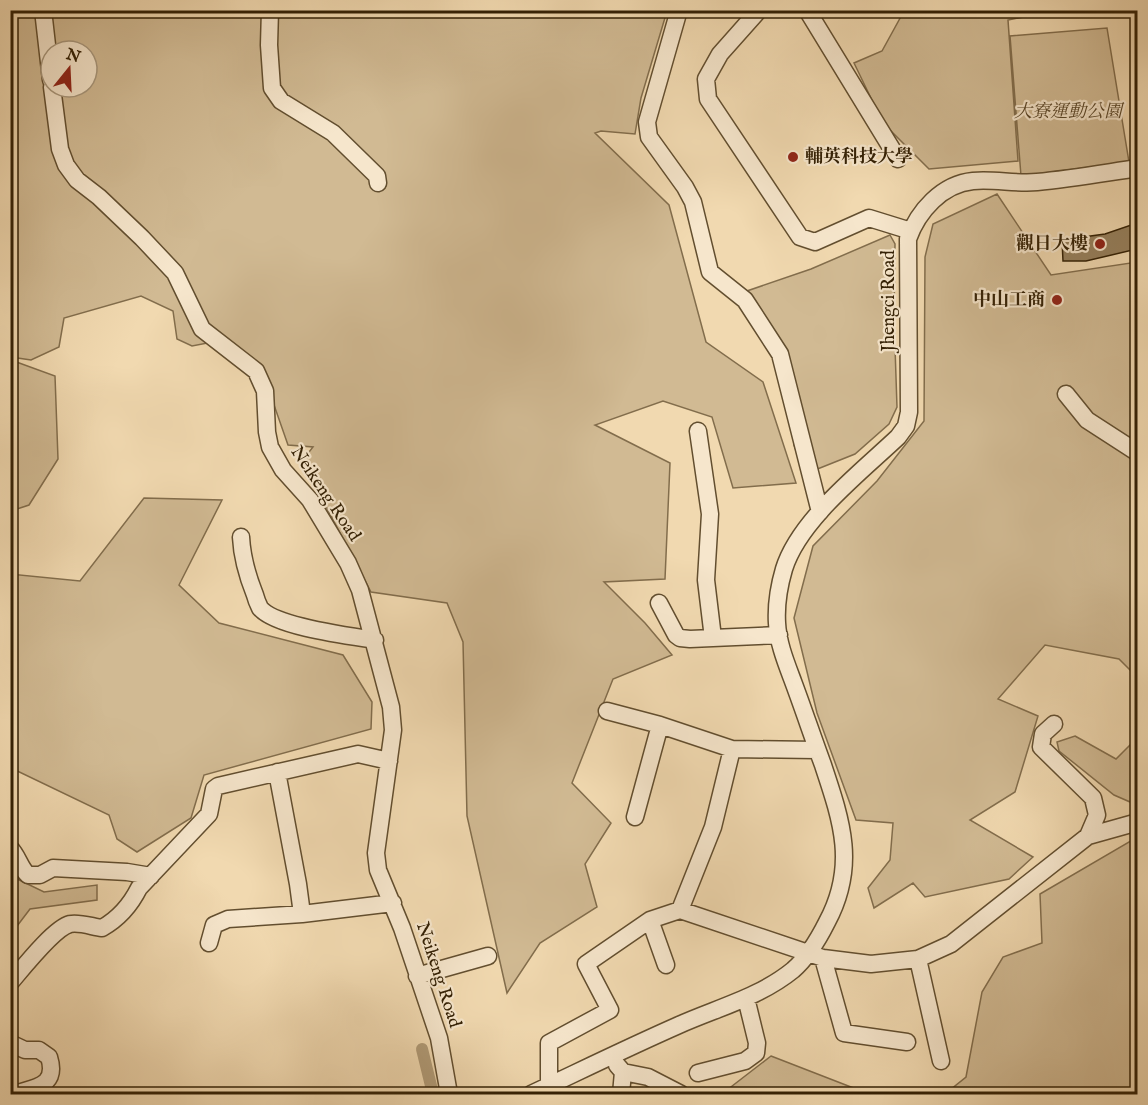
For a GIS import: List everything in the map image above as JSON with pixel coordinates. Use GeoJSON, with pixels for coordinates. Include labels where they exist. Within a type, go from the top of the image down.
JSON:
{"type":"FeatureCollection","features":[{"type":"Feature","properties":{"kind":"street"},"geometry":{"type":"LineString","coordinates":[[43,10],[46,39]]}},
{"type":"Feature","properties":{"kind":"street"},"geometry":{"type":"LineString","coordinates":[[270,10],[269,45],[272,88],[281,102],[333,133],[377,176],[378,183]]}},
{"type":"Feature","properties":{"kind":"street"},"geometry":{"type":"LineString","coordinates":[[531,1095],[680,1025],[746,998],[816,955],[843,879],[844,848],[839,812],[783,653],[777,624],[778,595],[784,568],[796,542],[820,512],[780,354],[746,300],[710,272],[693,202],[650,137],[647,122],[679,10]]}},
{"type":"Feature","properties":{"kind":"street"},"geometry":{"type":"LineString","coordinates":[[759,10],[720,54],[706,79],[708,99],[800,237],[815,242],[868,218],[911,231]]}},
{"type":"Feature","properties":{"kind":"street"},"geometry":{"type":"LineString","coordinates":[[807,10],[898,159]]}},
{"type":"Feature","properties":{"kind":"street","name":"Neikeng Road"},"geometry":{"type":"LineString","coordinates":[[54,99],[60,149],[66,165],[77,180],[134,230],[175,273],[202,329],[248,363],[261,378],[265,391],[270,447],[283,470],[310,500],[348,563],[360,590],[392,707],[393,730],[376,853],[378,870],[393,903],[439,1038],[449,1095]]}},
{"type":"Feature","properties":{"kind":"street","name":"Jhengci Road"},"geometry":{"type":"LineString","coordinates":[[820,512],[898,437],[906,426],[909,412],[909,239],[914,223],[927,205],[950,188],[972,181],[1036,182],[1137,168]]}},
{"type":"Feature","properties":{"kind":"street"},"geometry":{"type":"LineString","coordinates":[[1066,394],[1086,420],[1137,453]]}},
{"type":"Feature","properties":{"kind":"street"},"geometry":{"type":"LineString","coordinates":[[698,431],[710,514],[706,580],[713,638]]}},
{"type":"Feature","properties":{"kind":"street"},"geometry":{"type":"LineString","coordinates":[[241,537],[242,560],[246,573],[260,607],[267,614],[286,622],[375,640]]}},
{"type":"Feature","properties":{"kind":"street"},"geometry":{"type":"LineString","coordinates":[[659,603],[680,638],[779,635]]}},
{"type":"Feature","properties":{"kind":"street"},"geometry":{"type":"LineString","coordinates":[[607,711],[660,725],[732,749],[817,750]]}},
{"type":"Feature","properties":{"kind":"street"},"geometry":{"type":"LineString","coordinates":[[1054,724],[1043,734],[1041,747],[1093,798],[1097,815],[1088,836]]}},
{"type":"Feature","properties":{"kind":"street"},"geometry":{"type":"LineString","coordinates":[[635,817],[660,725]]}},
{"type":"Feature","properties":{"kind":"street"},"geometry":{"type":"LineString","coordinates":[[680,910],[713,827],[732,749]]}},
{"type":"Feature","properties":{"kind":"street"},"geometry":{"type":"LineString","coordinates":[[10,983],[27,962],[62,927],[73,924],[102,928],[111,923],[209,814],[214,789],[218,786],[358,754],[389,762]]}},
{"type":"Feature","properties":{"kind":"street"},"geometry":{"type":"LineString","coordinates":[[277,772],[296,869],[302,914]]}},
{"type":"Feature","properties":{"kind":"street"},"geometry":{"type":"LineString","coordinates":[[549,1086],[549,1043],[609,1010],[586,964],[650,920],[680,910],[816,955],[871,964],[918,959],[951,944],[1088,836],[1137,822]]}},
{"type":"Feature","properties":{"kind":"street"},"geometry":{"type":"LineString","coordinates":[[10,848],[28,875],[40,875],[53,868],[126,872],[141,888]]}},
{"type":"Feature","properties":{"kind":"street"},"geometry":{"type":"LineString","coordinates":[[209,943],[214,924],[228,919],[302,914],[393,903]]}},
{"type":"Feature","properties":{"kind":"street"},"geometry":{"type":"LineString","coordinates":[[650,920],[666,965]]}},
{"type":"Feature","properties":{"kind":"street"},"geometry":{"type":"LineString","coordinates":[[816,955],[844,1033],[907,1042]]}},
{"type":"Feature","properties":{"kind":"street"},"geometry":{"type":"LineString","coordinates":[[417,976],[488,956]]}},
{"type":"Feature","properties":{"kind":"street"},"geometry":{"type":"LineString","coordinates":[[918,959],[941,1061]]}},
{"type":"Feature","properties":{"kind":"street"},"geometry":{"type":"LineString","coordinates":[[698,1072],[746,1061],[756,1053],[757,1043],[746,998]]}},
{"type":"Feature","properties":{"kind":"street"},"geometry":{"type":"LineString","coordinates":[[10,1043],[26,1050],[39,1050],[49,1057],[51,1062],[50,1077],[45,1084],[15,1095]]}},
{"type":"Feature","properties":{"kind":"street"},"geometry":{"type":"LineString","coordinates":[[611,1057],[623,1072],[648,1077],[680,1092],[681,1095]]}},
{"type":"Feature","properties":{"kind":"street"},"geometry":{"type":"LineString","coordinates":[[621,1095],[623,1072]]}},
{"type":"Feature","properties":{"kind":"green space"},"geometry":{"type":"Polygon","coordinates":[[[10,11],[667,11],[641,98],[635,134],[601,131],[595,133],[669,205],[706,342],[763,382],[796,483],[733,488],[712,417],[663,401],[595,425],[670,463],[665,579],[604,582],[645,623],[672,655],[613,679],[572,783],[611,823],[585,864],[597,907],[540,943],[507,993],[467,816],[463,642],[447,603],[371,592],[302,461],[313,447],[288,445],[273,402],[228,339],[192,346],[177,339],[173,311],[141,296],[64,318],[59,347],[31,360],[11,357],[10,11]]]}},
{"type":"Feature","properties":{"kind":"green space"},"geometry":{"type":"Polygon","coordinates":[[[904,11],[1055,11],[1008,20],[1018,161],[929,169],[883,123],[854,63],[882,51],[904,11]]]}},
{"type":"Feature","properties":{"kind":"green space","name":"大寮運動公園"},"geometry":{"type":"Polygon","coordinates":[[[1107,28],[1129,162],[1021,176],[1010,36],[1107,28]]]}},
{"type":"Feature","properties":{"kind":"green space"},"geometry":{"type":"Polygon","coordinates":[[[997,194],[1051,275],[1137,262],[1138,426],[1135,431],[1138,434],[1137,677],[1119,659],[1045,645],[998,699],[1038,716],[1015,792],[970,820],[1033,857],[1009,879],[925,897],[913,883],[874,908],[868,888],[890,860],[893,823],[856,820],[817,713],[794,618],[813,546],[877,481],[924,421],[925,257],[933,224],[997,194]]]}},
{"type":"Feature","properties":{"kind":"green space"},"geometry":{"type":"Polygon","coordinates":[[[890,235],[895,244],[894,317],[897,407],[889,424],[855,454],[805,474],[794,445],[792,403],[779,349],[744,292],[811,269],[890,235]]]}},
{"type":"Feature","properties":{"kind":"green space"},"geometry":{"type":"Polygon","coordinates":[[[11,360],[55,376],[58,459],[29,505],[11,511],[11,360]]]}},
{"type":"Feature","properties":{"kind":"green space"},"geometry":{"type":"Polygon","coordinates":[[[144,498],[222,500],[179,585],[219,623],[343,655],[372,702],[371,729],[204,775],[191,818],[137,852],[117,839],[109,815],[11,768],[10,574],[80,581],[144,498]]]}},
{"type":"Feature","properties":{"kind":"green space"},"geometry":{"type":"Polygon","coordinates":[[[1075,736],[1116,759],[1137,738],[1137,805],[1114,795],[1059,751],[1057,742],[1075,736]]]}},
{"type":"Feature","properties":{"kind":"green space"},"geometry":{"type":"Polygon","coordinates":[[[1134,839],[1138,841],[1137,1094],[945,1094],[966,1077],[982,992],[1003,957],[1042,943],[1040,894],[1134,839]]]}},
{"type":"Feature","properties":{"kind":"green space"},"geometry":{"type":"Polygon","coordinates":[[[11,876],[44,892],[97,885],[97,900],[30,909],[11,934],[11,876]]]}},
{"type":"Feature","properties":{"kind":"green space"},"geometry":{"type":"Polygon","coordinates":[[[771,1056],[869,1094],[728,1094],[727,1090],[771,1056]]]}},
{"type":"Feature","properties":{"kind":"building","name":"觀日大樓"},"geometry":{"type":"Polygon","coordinates":[[[1137,223],[1137,249],[1086,261],[1063,261],[1062,240],[1105,234],[1137,223]]]}},
{"type":"Feature","properties":{"kind":"waterway"},"geometry":{"type":"LineString","coordinates":[[422,1049],[433,1094]]}},
{"type":"Feature","properties":{"kind":"place","name":"輔英科技大學"},"geometry":{"type":"Point","coordinates":[793,157]}},
{"type":"Feature","properties":{"kind":"place","name":"觀日大樓"},"geometry":{"type":"Point","coordinates":[1100,244]}},
{"type":"Feature","properties":{"kind":"place","name":"中山工商"},"geometry":{"type":"Point","coordinates":[1057,300]}}]}
